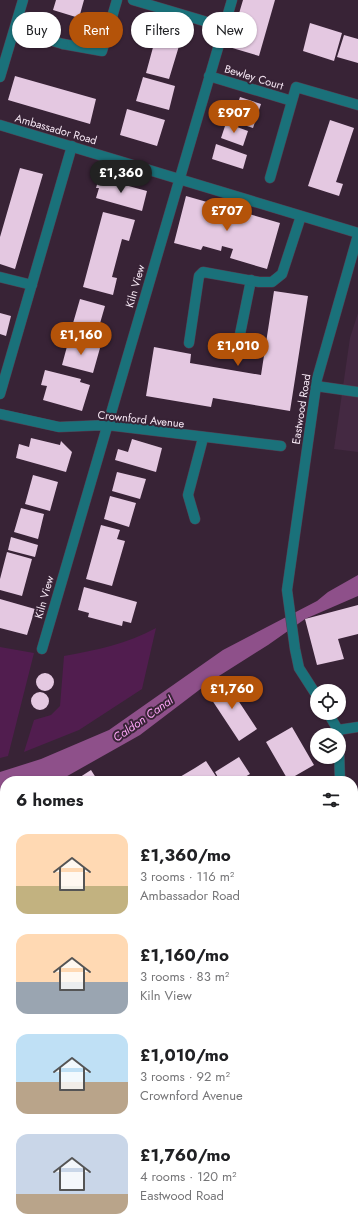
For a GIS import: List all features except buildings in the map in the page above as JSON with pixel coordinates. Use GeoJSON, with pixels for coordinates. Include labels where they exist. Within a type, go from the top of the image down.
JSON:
{"type":"FeatureCollection","features":[{"type":"Feature","properties":{"kind":"street"},"geometry":{"type":"LineString","coordinates":[[19,12],[23,0]]}},
{"type":"Feature","properties":{"kind":"street"},"geometry":{"type":"LineString","coordinates":[[61,43],[102,51],[117,0]]}},
{"type":"Feature","properties":{"kind":"street"},"geometry":{"type":"LineString","coordinates":[[133,0],[202,20]]}},
{"type":"Feature","properties":{"kind":"street","name":"Kiln View"},"geometry":{"type":"LineString","coordinates":[[228,12],[232,0]]}},
{"type":"Feature","properties":{"kind":"street"},"geometry":{"type":"LineString","coordinates":[[0,77],[12,37]]}},
{"type":"Feature","properties":{"kind":"street","name":"Kiln View"},"geometry":{"type":"LineString","coordinates":[[42,648],[218,48]]}},
{"type":"Feature","properties":{"kind":"street","name":"Bewley Court"},"geometry":{"type":"LineString","coordinates":[[209,76],[292,101]]}},
{"type":"Feature","properties":{"kind":"street"},"geometry":{"type":"LineString","coordinates":[[270,178],[296,87],[358,105]]}},
{"type":"Feature","properties":{"kind":"street","name":"Ambassador Road"},"geometry":{"type":"LineString","coordinates":[[0,125],[358,234]]}},
{"type":"Feature","properties":{"kind":"street"},"geometry":{"type":"LineString","coordinates":[[0,394],[72,146]]}},
{"type":"Feature","properties":{"kind":"street"},"geometry":{"type":"LineString","coordinates":[[189,343],[199,276],[203,272],[272,282],[282,274],[301,216]]}},
{"type":"Feature","properties":{"kind":"street","name":"Eastwood Road"},"geometry":{"type":"LineString","coordinates":[[310,685],[299,668],[287,590],[316,386],[358,234]]}},
{"type":"Feature","properties":{"kind":"street"},"geometry":{"type":"LineString","coordinates":[[0,277],[32,285]]}},
{"type":"Feature","properties":{"kind":"street"},"geometry":{"type":"LineString","coordinates":[[237,348],[251,280]]}},
{"type":"Feature","properties":{"kind":"street"},"geometry":{"type":"LineString","coordinates":[[316,386],[358,392]]}},
{"type":"Feature","properties":{"kind":"street","name":"Crownford Avenue"},"geometry":{"type":"LineString","coordinates":[[0,414],[58,426],[107,425],[203,438],[280,446]]}},
{"type":"Feature","properties":{"kind":"street"},"geometry":{"type":"LineString","coordinates":[[195,519],[188,495],[203,438]]}},
{"type":"Feature","properties":{"kind":"street"},"geometry":{"type":"LineString","coordinates":[[346,730],[358,727]]}},
{"type":"Feature","properties":{"kind":"street"},"geometry":{"type":"LineString","coordinates":[[339,764],[340,776]]}},
{"type":"Feature","properties":{"kind":"shaded area"},"geometry":{"type":"Polygon","coordinates":[[[358,313],[358,452],[334,449],[350,338],[358,313]]]}},
{"type":"Feature","properties":{"kind":"shaded area"},"geometry":{"type":"Polygon","coordinates":[[[156,628],[142,689],[79,730],[24,752],[34,720],[51,715],[60,706],[64,656],[100,649],[123,642],[145,634],[156,628]]]}},
{"type":"Feature","properties":{"kind":"shaded area"},"geometry":{"type":"Polygon","coordinates":[[[0,647],[34,653],[8,756],[0,758],[0,647]]]}},
{"type":"Feature","properties":{"kind":"water","name":"Caldon Canal"},"geometry":{"type":"Polygon","coordinates":[[[358,575],[358,596],[305,619],[268,645],[211,681],[140,735],[67,776],[0,776],[0,772],[41,759],[109,730],[223,650],[317,601],[328,592],[358,575]]]}}]}
